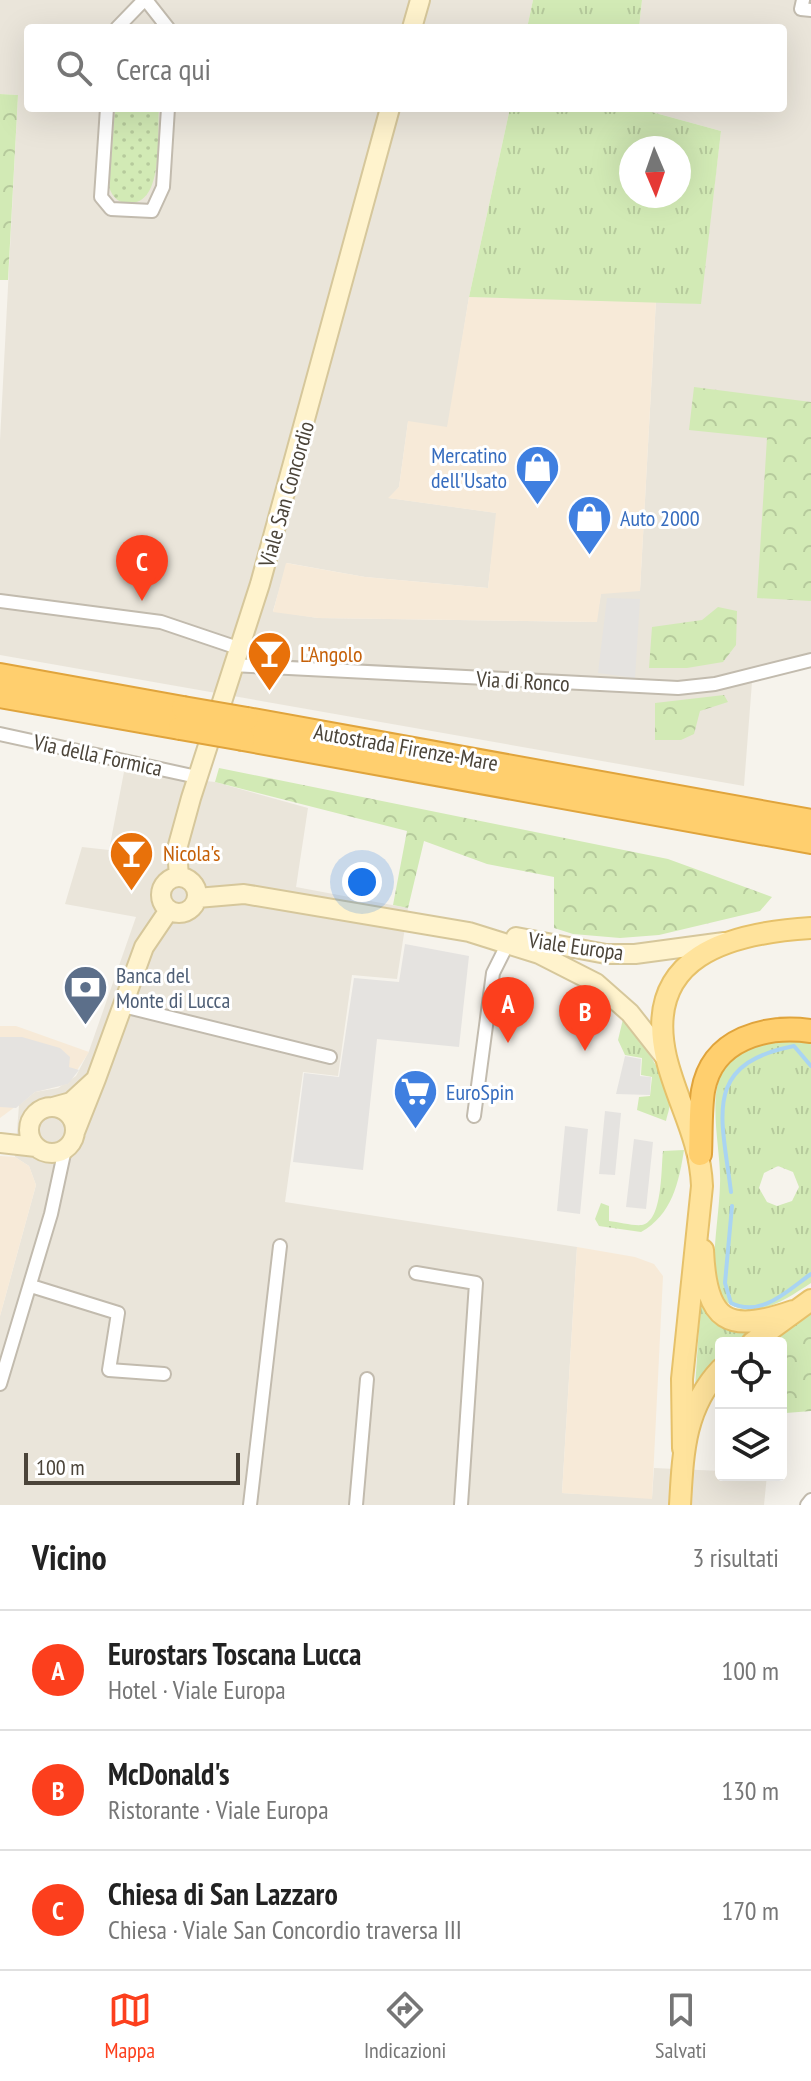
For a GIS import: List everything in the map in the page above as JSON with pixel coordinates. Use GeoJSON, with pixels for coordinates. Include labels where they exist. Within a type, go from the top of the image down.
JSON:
{"type":"FeatureCollection","features":[{"type":"Feature","properties":{"kind":"highway","name":"Autostrada Firenze-Mare"},"geometry":{"type":"LineString","coordinates":[[0,675],[182,718]]}},
{"type":"Feature","properties":{"kind":"highway","name":"Autostrada Firenze-Mare"},"geometry":{"type":"LineString","coordinates":[[0,696],[182,718],[811,821]]}},
{"type":"Feature","properties":{"kind":"highway","name":"Autostrada Firenze-Mare"},"geometry":{"type":"LineString","coordinates":[[245,729],[811,842]]}},
{"type":"Feature","properties":{"kind":"highway"},"geometry":{"type":"LineString","coordinates":[[700,1154],[703,1091],[721,1055],[745,1037],[759,1032],[784,1028],[811,1031]]}},
{"type":"Feature","properties":{"kind":"main road"},"geometry":{"type":"LineString","coordinates":[[413,24],[420,0]]}},
{"type":"Feature","properties":{"kind":"main road","name":"Viale San Concordio"},"geometry":{"type":"LineString","coordinates":[[65,1149],[96,1079],[144,947],[169,910],[162,901],[162,890],[169,881],[179,877],[177,849],[288,485],[389,112]]}},
{"type":"Feature","properties":{"kind":"main road"},"geometry":{"type":"LineString","coordinates":[[169,910],[186,911],[197,898],[191,882],[179,877]]}},
{"type":"Feature","properties":{"kind":"main road","name":"Viale Europa"},"geometry":{"type":"LineString","coordinates":[[197,898],[244,894],[606,954],[635,954],[731,941],[767,932],[811,928]]}},
{"type":"Feature","properties":{"kind":"main road","name":"Viale Europa"},"geometry":{"type":"LineString","coordinates":[[469,932],[569,966],[596,983],[630,1013],[667,1060]]}},
{"type":"Feature","properties":{"kind":"main road","name":"Viale Europa"},"geometry":{"type":"LineString","coordinates":[[731,941],[688,965],[670,986],[660,1021],[667,1060],[700,1154],[705,1276],[716,1308],[731,1320],[746,1324],[793,1311]]}},
{"type":"Feature","properties":{"kind":"main road"},"geometry":{"type":"LineString","coordinates":[[0,1133],[29,1126],[38,1112],[71,1102],[96,1079]]}},
{"type":"Feature","properties":{"kind":"main road"},"geometry":{"type":"LineString","coordinates":[[53,1107],[68,1113],[75,1132]]}},
{"type":"Feature","properties":{"kind":"main road"},"geometry":{"type":"LineString","coordinates":[[29,1126],[36,1147]]}},
{"type":"Feature","properties":{"kind":"main road"},"geometry":{"type":"LineString","coordinates":[[0,1143],[36,1147],[47,1153],[65,1149]]}},
{"type":"Feature","properties":{"kind":"main road","name":"Viale Europa"},"geometry":{"type":"LineString","coordinates":[[680,1505],[682,1379],[691,1268],[701,1210]]}},
{"type":"Feature","properties":{"kind":"main road","name":"Viale Europa"},"geometry":{"type":"LineString","coordinates":[[760,1337],[811,1300]]}},
{"type":"Feature","properties":{"kind":"main road","name":"Viale Europa"},"geometry":{"type":"LineString","coordinates":[[683,1448],[695,1404],[715,1377]]}},
{"type":"Feature","properties":{"kind":"street"},"geometry":{"type":"LineString","coordinates":[[121,24],[145,0],[165,24]]}},
{"type":"Feature","properties":{"kind":"street"},"geometry":{"type":"LineString","coordinates":[[803,0],[801,9],[811,10]]}},
{"type":"Feature","properties":{"kind":"street"},"geometry":{"type":"LineString","coordinates":[[107,112],[101,197],[111,209],[131,212],[152,211],[160,197],[168,112]]}},
{"type":"Feature","properties":{"kind":"street","name":"Via di Ronco"},"geometry":{"type":"LineString","coordinates":[[0,601],[161,622],[235,656],[678,688],[715,684],[811,660]]}},
{"type":"Feature","properties":{"kind":"street","name":"Via della Formica"},"geometry":{"type":"LineString","coordinates":[[0,734],[197,777]]}},
{"type":"Feature","properties":{"kind":"street"},"geometry":{"type":"LineString","coordinates":[[474,1116],[493,973],[507,945]]}},
{"type":"Feature","properties":{"kind":"street"},"geometry":{"type":"LineString","coordinates":[[123,1006],[330,1057]]}},
{"type":"Feature","properties":{"kind":"street","name":"Viale San Concordio"},"geometry":{"type":"LineString","coordinates":[[0,1384],[31,1286],[65,1149]]}},
{"type":"Feature","properties":{"kind":"street"},"geometry":{"type":"LineString","coordinates":[[250,1505],[280,1246]]}},
{"type":"Feature","properties":{"kind":"street"},"geometry":{"type":"LineString","coordinates":[[416,1273],[476,1283],[461,1505]]}},
{"type":"Feature","properties":{"kind":"street"},"geometry":{"type":"LineString","coordinates":[[31,1286],[118,1313],[109,1370],[164,1374]]}},
{"type":"Feature","properties":{"kind":"street"},"geometry":{"type":"LineString","coordinates":[[356,1505],[367,1379]]}},
{"type":"Feature","properties":{"kind":"street"},"geometry":{"type":"LineString","coordinates":[[807,1505],[811,1500]]}},
{"type":"Feature","properties":{"kind":"shaded area"},"geometry":{"type":"Polygon","coordinates":[[[0,0],[533,0],[528,24],[24,24],[24,112],[509,112],[469,297],[449,422],[447,428],[408,422],[399,487],[389,498],[497,513],[488,588],[365,577],[287,563],[273,611],[318,618],[596,622],[601,593],[640,590],[656,300],[700,304],[721,131],[652,112],[787,112],[787,24],[639,24],[642,0],[811,0],[811,667],[752,682],[744,786],[0,655],[0,440],[18,95],[0,94],[0,0]]]}},
{"type":"Feature","properties":{"kind":"shaded area"},"geometry":{"type":"Polygon","coordinates":[[[469,297],[656,300],[640,591],[601,594],[597,622],[318,618],[273,612],[286,563],[365,577],[488,588],[496,513],[388,498],[399,487],[408,421],[447,427],[469,297]]]}},
{"type":"Feature","properties":{"kind":"shaded area"},"geometry":{"type":"Polygon","coordinates":[[[607,598],[640,599],[635,678],[598,673],[607,598]]]}},
{"type":"Feature","properties":{"kind":"shaded area"},"geometry":{"type":"Polygon","coordinates":[[[124,772],[215,782],[308,808],[296,887],[408,908],[397,979],[352,975],[338,1076],[303,1072],[285,1202],[577,1247],[562,1493],[652,1498],[654,1468],[715,1471],[715,1481],[766,1481],[764,1505],[0,1505],[0,1316],[36,1185],[29,1166],[15,1157],[19,1105],[35,1092],[58,1088],[76,1076],[89,1051],[136,917],[65,904],[82,847],[109,850],[124,772]]]}},
{"type":"Feature","properties":{"kind":"shaded area"},"geometry":{"type":"Polygon","coordinates":[[[405,944],[469,956],[459,1047],[377,1039],[363,1170],[293,1162],[304,1073],[339,1077],[354,978],[399,982],[405,944]]]}},
{"type":"Feature","properties":{"kind":"shaded area"},"geometry":{"type":"Polygon","coordinates":[[[0,1026],[16,1026],[89,1052],[68,1084],[35,1092],[0,1118],[0,1026]]]}},
{"type":"Feature","properties":{"kind":"shaded area"},"geometry":{"type":"Polygon","coordinates":[[[0,1037],[22,1037],[60,1048],[70,1057],[69,1067],[79,1070],[68,1084],[35,1092],[16,1108],[0,1107],[0,1037]]]}},
{"type":"Feature","properties":{"kind":"shaded area"},"geometry":{"type":"Polygon","coordinates":[[[625,1056],[641,1059],[640,1076],[651,1077],[650,1095],[616,1094],[625,1056]]]}},
{"type":"Feature","properties":{"kind":"shaded area"},"geometry":{"type":"Polygon","coordinates":[[[605,1111],[621,1113],[615,1175],[599,1174],[605,1111]]]}},
{"type":"Feature","properties":{"kind":"shaded area"},"geometry":{"type":"Polygon","coordinates":[[[565,1126],[588,1129],[580,1214],[557,1211],[565,1126]]]}},
{"type":"Feature","properties":{"kind":"shaded area"},"geometry":{"type":"Polygon","coordinates":[[[634,1139],[653,1142],[646,1209],[626,1207],[634,1139]]]}},
{"type":"Feature","properties":{"kind":"shaded area"},"geometry":{"type":"Polygon","coordinates":[[[0,1156],[15,1157],[29,1166],[36,1185],[0,1316],[0,1156]]]}},
{"type":"Feature","properties":{"kind":"shaded area"},"geometry":{"type":"Polygon","coordinates":[[[577,1247],[635,1257],[654,1264],[663,1276],[652,1499],[562,1493],[577,1247]]]}},
{"type":"Feature","properties":{"kind":"green space"},"geometry":{"type":"Polygon","coordinates":[[[533,0],[642,0],[639,24],[528,24],[533,0]]]}},
{"type":"Feature","properties":{"kind":"green space"},"geometry":{"type":"Polygon","coordinates":[[[0,94],[18,95],[8,280],[0,280],[0,94]]]}},
{"type":"Feature","properties":{"kind":"green space"},"geometry":{"type":"Polygon","coordinates":[[[115,112],[159,112],[157,164],[149,191],[142,199],[124,203],[113,195],[109,187],[115,112]]]}},
{"type":"Feature","properties":{"kind":"green space"},"geometry":{"type":"Polygon","coordinates":[[[509,112],[652,112],[721,131],[701,304],[469,297],[509,112]]]}},
{"type":"Feature","properties":{"kind":"green space"},"geometry":{"type":"Polygon","coordinates":[[[694,387],[811,402],[811,601],[757,598],[767,438],[689,430],[694,387]]]}},
{"type":"Feature","properties":{"kind":"green space"},"geometry":{"type":"Polygon","coordinates":[[[718,607],[737,611],[736,645],[723,662],[687,668],[649,668],[652,627],[702,620],[718,607]]]}},
{"type":"Feature","properties":{"kind":"green space"},"geometry":{"type":"Polygon","coordinates":[[[724,695],[728,702],[700,711],[694,734],[681,740],[655,740],[655,703],[724,695]]]}},
{"type":"Feature","properties":{"kind":"green space"},"geometry":{"type":"Polygon","coordinates":[[[219,768],[668,859],[772,897],[760,911],[659,935],[620,938],[573,934],[554,928],[554,877],[487,864],[424,841],[408,908],[393,905],[407,831],[215,782],[219,768]]]}},
{"type":"Feature","properties":{"kind":"green space"},"geometry":{"type":"Polygon","coordinates":[[[623,1019],[664,1081],[670,1102],[666,1121],[637,1110],[639,1097],[650,1096],[652,1077],[641,1075],[642,1058],[625,1055],[618,1040],[623,1019]]]}},
{"type":"Feature","properties":{"kind":"green space"},"geometry":{"type":"Polygon","coordinates":[[[811,1039],[811,1283],[776,1304],[752,1310],[740,1309],[717,1294],[715,1280],[720,1184],[716,1124],[718,1083],[724,1065],[737,1051],[756,1041],[811,1039]],[[778,1166],[764,1173],[759,1188],[767,1202],[777,1206],[792,1201],[799,1187],[793,1172],[778,1166]]]}},
{"type":"Feature","properties":{"kind":"green space"},"geometry":{"type":"Polygon","coordinates":[[[684,1150],[672,1197],[652,1225],[641,1232],[599,1226],[595,1219],[601,1203],[609,1206],[609,1221],[642,1225],[649,1221],[657,1204],[663,1151],[684,1150]]]}},
{"type":"Feature","properties":{"kind":"green space"},"geometry":{"type":"Polygon","coordinates":[[[701,1297],[714,1318],[746,1334],[744,1337],[715,1337],[715,1366],[695,1388],[701,1297]]]}},
{"type":"Feature","properties":{"kind":"green space"},"geometry":{"type":"Polygon","coordinates":[[[811,1314],[811,1411],[787,1413],[787,1337],[778,1337],[811,1314]]]}},
{"type":"Feature","properties":{"kind":"waterway"},"geometry":{"type":"LineString","coordinates":[[731,1192],[722,1118],[724,1098],[731,1080],[744,1066],[764,1054],[794,1046],[811,1066]]}},
{"type":"Feature","properties":{"kind":"waterway"},"geometry":{"type":"LineString","coordinates":[[732,1206],[725,1283],[731,1303],[742,1307],[764,1305],[811,1274]]}},
{"type":"Feature","properties":{"kind":"place","name":"Mercatino dell'Usato"},"geometry":{"type":"Point","coordinates":[538,507]}},
{"type":"Feature","properties":{"kind":"place","name":"Auto 2000"},"geometry":{"type":"Point","coordinates":[589,557]}},
{"type":"Feature","properties":{"kind":"place","name":"Chiesa di San Lazzaro"},"geometry":{"type":"Point","coordinates":[142,601]}},
{"type":"Feature","properties":{"kind":"place","name":"L'Angolo"},"geometry":{"type":"Point","coordinates":[269,693]}},
{"type":"Feature","properties":{"kind":"place","name":"Nicola's"},"geometry":{"type":"Point","coordinates":[132,892]}},
{"type":"Feature","properties":{"kind":"place","name":"Banca del Monte di Lucca"},"geometry":{"type":"Point","coordinates":[85,1027]}},
{"type":"Feature","properties":{"kind":"place","name":"Eurostars Toscana Lucca"},"geometry":{"type":"Point","coordinates":[508,1043]}},
{"type":"Feature","properties":{"kind":"place","name":"McDonald's"},"geometry":{"type":"Point","coordinates":[585,1051]}},
{"type":"Feature","properties":{"kind":"place","name":"EuroSpin"},"geometry":{"type":"Point","coordinates":[415,1131]}}]}
